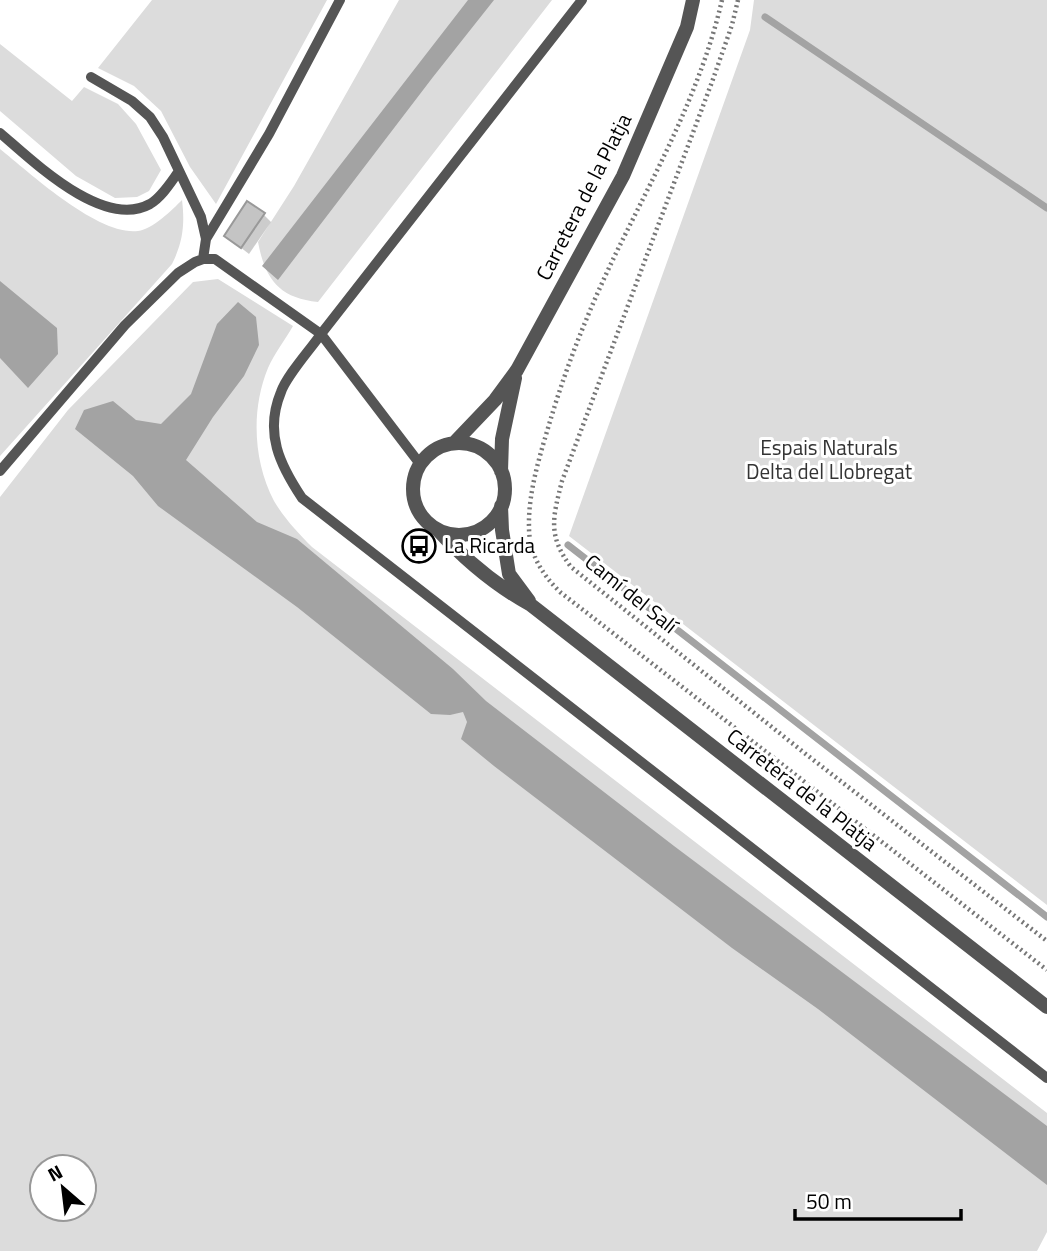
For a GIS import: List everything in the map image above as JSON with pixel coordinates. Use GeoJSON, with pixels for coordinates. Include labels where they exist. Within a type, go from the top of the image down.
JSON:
{"type":"FeatureCollection","features":[{"type":"Feature","properties":{"kind":"street","name":"Carretera de la Platja"},"geometry":{"type":"LineString","coordinates":[[454,443],[495,400],[517,370],[623,176],[687,27],[693,0]]}},
{"type":"Feature","properties":{"kind":"street","name":"Carretera de la Platja"},"geometry":{"type":"LineString","coordinates":[[501,471],[503,429],[517,370]]}},
{"type":"Feature","properties":{"kind":"street"},"geometry":{"type":"LineString","coordinates":[[454,443],[482,449],[494,460],[505,484],[501,506],[490,523],[475,533],[459,536],[438,530],[421,516],[414,501],[414,477],[420,464],[430,454],[454,443]]}},
{"type":"Feature","properties":{"kind":"street","name":"Carretera de la Platja"},"geometry":{"type":"LineString","coordinates":[[501,506],[509,574],[531,605]]}},
{"type":"Feature","properties":{"kind":"street","name":"Carretera de la Platja"},"geometry":{"type":"LineString","coordinates":[[438,530],[472,566],[502,589],[531,605],[1047,1007]]}},
{"type":"Feature","properties":{"kind":"lane"},"geometry":{"type":"LineString","coordinates":[[206,239],[269,134],[340,0]]}},
{"type":"Feature","properties":{"kind":"lane"},"geometry":{"type":"LineString","coordinates":[[582,0],[321,334],[281,392],[274,426],[275,448],[302,498],[1047,1078]]}},
{"type":"Feature","properties":{"kind":"lane"},"geometry":{"type":"LineString","coordinates":[[91,77],[132,101],[150,117],[163,137],[201,217],[206,239],[203,259]]}},
{"type":"Feature","properties":{"kind":"lane"},"geometry":{"type":"LineString","coordinates":[[0,133],[65,187],[103,206],[126,209],[149,204],[168,187],[179,172]]}},
{"type":"Feature","properties":{"kind":"lane"},"geometry":{"type":"LineString","coordinates":[[0,471],[125,325],[178,273],[203,259],[215,259],[321,334],[420,464]]}},
{"type":"Feature","properties":{"kind":"path"},"geometry":{"type":"LineString","coordinates":[[722,0],[712,39],[676,131],[591,307],[559,393],[535,482],[528,526],[531,549],[542,571],[560,592],[1047,970]]}},
{"type":"Feature","properties":{"kind":"path","name":"Camí del Salí"},"geometry":{"type":"LineString","coordinates":[[738,0],[712,82],[562,481],[554,520],[555,541],[571,567],[1047,941]]}},
{"type":"Feature","properties":{"kind":"green space"},"geometry":{"type":"Polygon","coordinates":[[[152,0],[327,0],[216,204],[190,167],[161,111],[134,86],[98,68],[152,0]]]}},
{"type":"Feature","properties":{"kind":"green space"},"geometry":{"type":"Polygon","coordinates":[[[399,0],[552,0],[318,302],[293,296],[284,291],[270,276],[258,242],[294,186],[399,0]]]}},
{"type":"Feature","properties":{"kind":"green space","name":"Espais Naturals Delta del Llobregat"},"geometry":{"type":"Polygon","coordinates":[[[754,0],[1047,0],[1047,905],[569,536],[750,30],[754,0]]]}},
{"type":"Feature","properties":{"kind":"green space"},"geometry":{"type":"Polygon","coordinates":[[[0,44],[72,101],[84,87],[118,104],[136,124],[161,170],[149,191],[137,197],[115,198],[76,176],[0,111],[0,44]]]}},
{"type":"Feature","properties":{"kind":"green space"},"geometry":{"type":"Polygon","coordinates":[[[0,149],[65,201],[104,224],[122,230],[144,230],[182,200],[183,217],[181,240],[172,264],[0,456],[0,149]]]}},
{"type":"Feature","properties":{"kind":"green space"},"geometry":{"type":"Polygon","coordinates":[[[218,279],[293,326],[270,363],[259,400],[257,418],[258,452],[262,469],[274,501],[282,513],[312,547],[1047,1113],[1047,1232],[1037,1251],[0,1251],[0,497],[68,410],[193,282],[218,279]]]}},
{"type":"Feature","properties":{"kind":"shaded area"},"geometry":{"type":"Polygon","coordinates":[[[468,0],[494,0],[278,280],[262,266],[468,0]]]}},
{"type":"Feature","properties":{"kind":"shaded area"},"geometry":{"type":"Polygon","coordinates":[[[0,281],[57,328],[58,354],[28,388],[0,358],[0,281]]]}},
{"type":"Feature","properties":{"kind":"shaded area"},"geometry":{"type":"Polygon","coordinates":[[[238,302],[256,317],[259,345],[244,376],[213,417],[186,460],[257,522],[297,539],[453,669],[486,701],[1047,1126],[1047,1185],[494,766],[461,739],[467,722],[463,712],[450,715],[431,714],[297,607],[158,506],[133,476],[75,429],[84,410],[113,401],[136,420],[161,424],[191,394],[217,324],[238,302]]]}},
{"type":"Feature","properties":{"kind":"building"},"geometry":{"type":"Polygon","coordinates":[[[247,201],[265,213],[241,248],[224,236],[247,201]]]}},
{"type":"Feature","properties":{"kind":"waterway"},"geometry":{"type":"LineString","coordinates":[[765,17],[1047,208]]}},
{"type":"Feature","properties":{"kind":"waterway"},"geometry":{"type":"LineString","coordinates":[[568,545],[1047,917]]}},
{"type":"Feature","properties":{"kind":"place","name":"La Ricarda"},"geometry":{"type":"Point","coordinates":[419,546]}}]}
